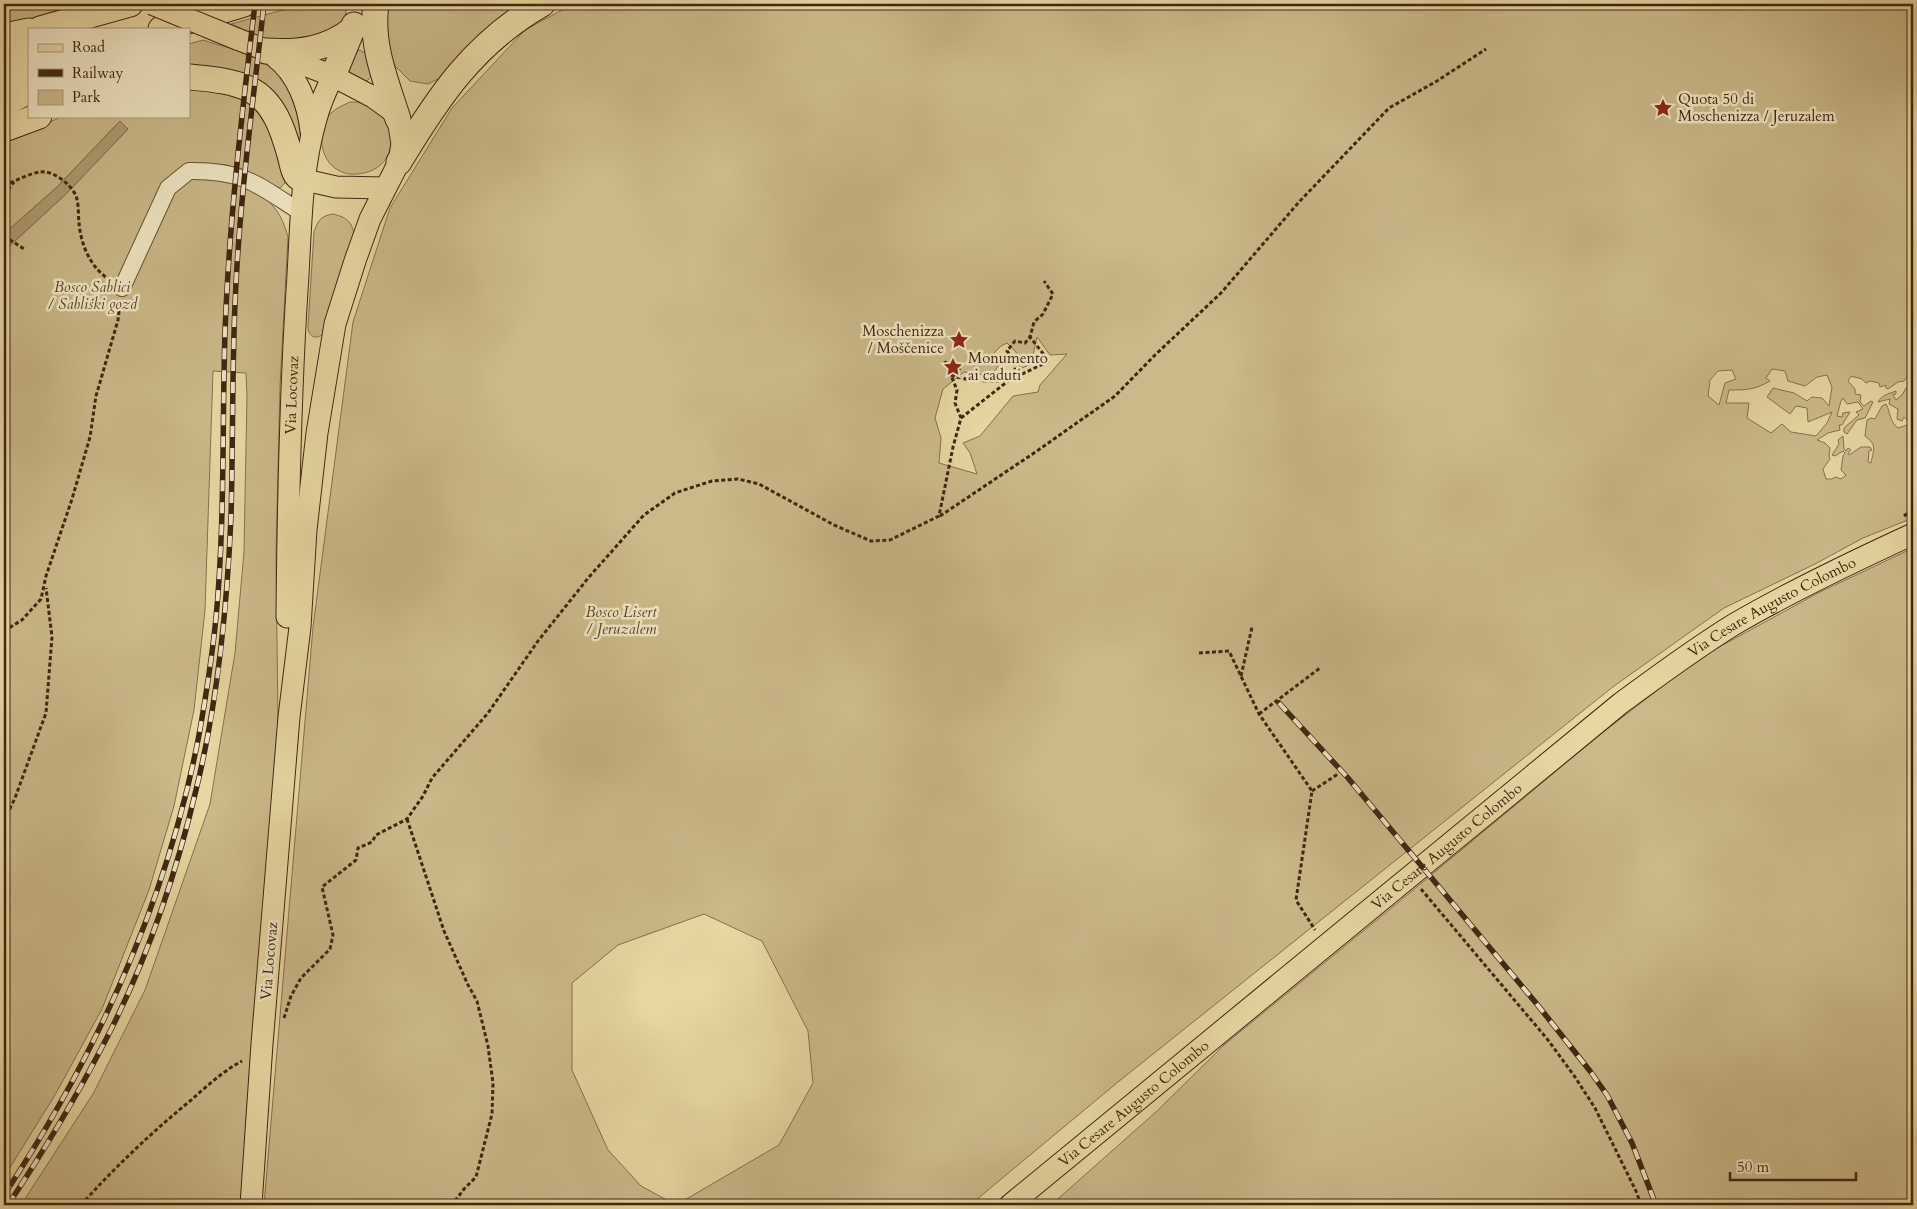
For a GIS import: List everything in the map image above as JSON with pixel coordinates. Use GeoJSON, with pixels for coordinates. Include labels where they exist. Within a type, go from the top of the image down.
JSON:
{"type":"FeatureCollection","features":[{"type":"Feature","properties":{"kind":"highway"},"geometry":{"type":"LineString","coordinates":[[44,28],[130,4]]}},
{"type":"Feature","properties":{"kind":"highway"},"geometry":{"type":"LineString","coordinates":[[163,28],[244,4]]}},
{"type":"Feature","properties":{"kind":"highway"},"geometry":{"type":"LineString","coordinates":[[332,76],[353,28],[359,4]]}},
{"type":"Feature","properties":{"kind":"highway"},"geometry":{"type":"LineString","coordinates":[[376,4],[374,19],[375,43],[398,119]]}},
{"type":"Feature","properties":{"kind":"highway"},"geometry":{"type":"LineString","coordinates":[[399,162],[430,110],[477,53],[524,14],[542,4]]}},
{"type":"Feature","properties":{"kind":"highway"},"geometry":{"type":"LineString","coordinates":[[266,51],[291,53],[307,51],[339,39],[353,28]]}},
{"type":"Feature","properties":{"kind":"highway"},"geometry":{"type":"LineString","coordinates":[[4,36],[28,31]]}},
{"type":"Feature","properties":{"kind":"highway"},"geometry":{"type":"LineString","coordinates":[[4,56],[28,53]]}},
{"type":"Feature","properties":{"kind":"highway"},"geometry":{"type":"LineString","coordinates":[[4,65],[28,60]]}},
{"type":"Feature","properties":{"kind":"highway"},"geometry":{"type":"LineString","coordinates":[[4,86],[28,76]]}},
{"type":"Feature","properties":{"kind":"highway"},"geometry":{"type":"LineString","coordinates":[[190,78],[230,82],[250,89],[258,95],[275,114],[286,138],[294,169],[298,177],[305,180]]}},
{"type":"Feature","properties":{"kind":"highway"},"geometry":{"type":"LineString","coordinates":[[4,96],[28,84]]}},
{"type":"Feature","properties":{"kind":"highway"},"geometry":{"type":"LineString","coordinates":[[4,104],[28,92]]}},
{"type":"Feature","properties":{"kind":"highway"},"geometry":{"type":"LineString","coordinates":[[4,129],[34,118]]}},
{"type":"Feature","properties":{"kind":"main road"},"geometry":{"type":"LineString","coordinates":[[152,4],[332,76],[374,97],[398,119]]}},
{"type":"Feature","properties":{"kind":"main road"},"geometry":{"type":"LineString","coordinates":[[266,51],[284,65],[296,82],[308,113],[311,139]]}},
{"type":"Feature","properties":{"kind":"main road","name":"Via Locovaz"},"geometry":{"type":"LineString","coordinates":[[289,717],[287,560],[292,368],[302,212],[305,180],[316,116],[332,76]]}},
{"type":"Feature","properties":{"kind":"main road","name":"Via Locovaz"},"geometry":{"type":"LineString","coordinates":[[251,1205],[261,1057],[289,717],[300,627],[306,530],[317,433],[335,324],[370,219],[399,162],[402,144],[398,119]]}},
{"type":"Feature","properties":{"kind":"main road"},"geometry":{"type":"LineString","coordinates":[[305,180],[336,187],[385,188]]}},
{"type":"Feature","properties":{"kind":"main road","name":"Via Cesare Augusto Colombo"},"geometry":{"type":"LineString","coordinates":[[1010,1205],[1568,745],[1677,662],[1734,625],[1792,593],[1848,564],[1913,534]]}},
{"type":"Feature","properties":{"kind":"lane"},"geometry":{"type":"LineString","coordinates":[[122,288],[168,188],[189,171],[235,174],[256,183],[302,212]]}},
{"type":"Feature","properties":{"kind":"path"},"geometry":{"type":"LineString","coordinates":[[283,1022],[291,996],[301,978],[330,949],[333,934],[322,886],[356,860],[358,848],[372,842],[376,835],[407,819],[423,796],[432,778],[488,713],[538,641],[589,577],[644,514],[675,493],[712,481],[738,479],[759,484],[834,525],[871,541],[890,540],[939,516],[1037,452],[1115,396],[1155,355],[1221,293],[1299,202],[1390,108],[1437,81],[1486,49]]}},
{"type":"Feature","properties":{"kind":"path"},"geometry":{"type":"LineString","coordinates":[[4,185],[39,172],[53,173],[60,178],[76,197],[80,229],[86,252],[98,271],[122,288],[118,320],[96,396],[90,437],[72,499],[46,576],[41,599],[22,620],[4,631]]}},
{"type":"Feature","properties":{"kind":"path"},"geometry":{"type":"LineString","coordinates":[[4,196],[15,182]]}},
{"type":"Feature","properties":{"kind":"path"},"geometry":{"type":"LineString","coordinates":[[4,236],[24,249]]}},
{"type":"Feature","properties":{"kind":"path"},"geometry":{"type":"LineString","coordinates":[[1016,377],[1014,360],[1007,350],[1015,341],[1025,343],[1030,338],[1034,322],[1043,314],[1053,294],[1044,281]]}},
{"type":"Feature","properties":{"kind":"path"},"geometry":{"type":"LineString","coordinates":[[939,516],[953,446],[962,418],[1008,381],[1049,360],[1030,338]]}},
{"type":"Feature","properties":{"kind":"path"},"geometry":{"type":"LineString","coordinates":[[951,374],[961,368],[952,359]]}},
{"type":"Feature","properties":{"kind":"path"},"geometry":{"type":"LineString","coordinates":[[944,362],[957,390],[955,403],[962,418]]}},
{"type":"Feature","properties":{"kind":"path"},"geometry":{"type":"LineString","coordinates":[[951,374],[964,380],[1008,381]]}},
{"type":"Feature","properties":{"kind":"path"},"geometry":{"type":"LineString","coordinates":[[4,821],[15,798],[46,713],[52,637],[45,585]]}},
{"type":"Feature","properties":{"kind":"path"},"geometry":{"type":"LineString","coordinates":[[1241,676],[1252,627]]}},
{"type":"Feature","properties":{"kind":"path"},"geometry":{"type":"LineString","coordinates":[[1198,653],[1229,651],[1259,714],[1312,791],[1296,900],[1325,945]]}},
{"type":"Feature","properties":{"kind":"path"},"geometry":{"type":"LineString","coordinates":[[1259,714],[1320,668]]}},
{"type":"Feature","properties":{"kind":"path"},"geometry":{"type":"LineString","coordinates":[[1312,791],[1338,774]]}},
{"type":"Feature","properties":{"kind":"path"},"geometry":{"type":"LineString","coordinates":[[407,819],[444,931],[477,1001],[488,1046],[493,1083],[492,1114],[476,1176],[464,1188],[452,1205]]}},
{"type":"Feature","properties":{"kind":"path"},"geometry":{"type":"LineString","coordinates":[[1409,875],[1548,1040],[1575,1077],[1595,1108],[1641,1205]]}},
{"type":"Feature","properties":{"kind":"path"},"geometry":{"type":"LineString","coordinates":[[81,1205],[107,1176],[161,1125],[211,1083],[250,1056],[261,1057]]}},
{"type":"Feature","properties":{"kind":"green space"},"geometry":{"type":"Polygon","coordinates":[[[4,4],[76,4],[31,18],[4,22],[4,4]]]}},
{"type":"Feature","properties":{"kind":"green space"},"geometry":{"type":"Polygon","coordinates":[[[305,4],[347,4],[345,19],[341,26],[313,41],[272,42],[231,24],[305,4]]]}},
{"type":"Feature","properties":{"kind":"green space"},"geometry":{"type":"Polygon","coordinates":[[[387,4],[520,4],[459,56],[438,79],[428,84],[410,81],[395,66],[385,49],[387,4]]]}},
{"type":"Feature","properties":{"kind":"green space","name":"Bosco Lisert / Jeruzalem"},"geometry":{"type":"Polygon","coordinates":[[[573,4],[1913,4],[1913,376],[1910,373],[1904,381],[1898,382],[1888,389],[1886,385],[1880,387],[1879,383],[1870,381],[1866,383],[1862,379],[1851,376],[1848,381],[1855,389],[1855,394],[1861,395],[1860,402],[1864,406],[1871,401],[1873,402],[1865,418],[1857,420],[1847,434],[1844,432],[1844,428],[1859,415],[1856,412],[1863,409],[1858,402],[1847,404],[1843,398],[1837,416],[1842,417],[1843,413],[1850,412],[1842,425],[1839,425],[1840,430],[1828,433],[1817,440],[1825,443],[1830,448],[1830,459],[1823,469],[1826,479],[1835,477],[1841,479],[1846,475],[1841,470],[1845,453],[1843,451],[1835,456],[1832,455],[1839,444],[1838,440],[1843,436],[1844,449],[1846,451],[1848,448],[1851,450],[1848,453],[1849,455],[1861,447],[1870,447],[1872,450],[1869,451],[1868,462],[1871,463],[1874,447],[1865,436],[1867,420],[1875,419],[1882,406],[1886,404],[1892,420],[1898,428],[1911,424],[1904,417],[1902,421],[1897,419],[1898,409],[1889,404],[1890,399],[1878,402],[1883,396],[1896,391],[1896,394],[1893,395],[1896,400],[1906,388],[1909,387],[1907,391],[1913,389],[1913,518],[1863,538],[1815,564],[1724,608],[1614,686],[1118,1082],[970,1205],[676,1205],[264,1205],[313,627],[353,322],[390,208],[452,108],[525,30],[573,4]],[[1037,337],[1031,364],[1020,369],[1016,352],[1007,343],[1001,346],[984,363],[999,365],[991,376],[964,372],[943,389],[935,418],[941,438],[939,463],[977,474],[970,453],[963,443],[980,436],[1013,396],[1038,392],[1040,385],[1067,354],[1050,355],[1037,337]],[[1772,369],[1766,378],[1770,381],[1755,388],[1729,390],[1726,403],[1749,403],[1747,418],[1771,433],[1782,424],[1791,432],[1816,436],[1827,423],[1832,412],[1808,422],[1807,408],[1796,406],[1790,414],[1767,397],[1773,388],[1794,393],[1807,401],[1812,397],[1822,398],[1829,406],[1832,387],[1827,375],[1817,377],[1805,386],[1788,381],[1785,371],[1772,369]],[[1732,370],[1718,371],[1710,380],[1708,396],[1719,405],[1725,383],[1736,379],[1732,370]],[[704,914],[618,945],[572,983],[572,1070],[608,1150],[641,1186],[676,1205],[779,1145],[813,1083],[808,1031],[762,941],[704,914]]]}},
{"type":"Feature","properties":{"kind":"green space"},"geometry":{"type":"Polygon","coordinates":[[[203,40],[254,56],[268,63],[277,72],[290,93],[300,129],[302,154],[288,117],[190,70],[190,44],[203,40]]]}},
{"type":"Feature","properties":{"kind":"green space"},"geometry":{"type":"Polygon","coordinates":[[[360,50],[368,55],[374,74],[363,82],[349,75],[346,62],[356,51],[360,50]]]}},
{"type":"Feature","properties":{"kind":"green space","name":"Bosco Sablici / Sabliški gozd"},"geometry":{"type":"Polygon","coordinates":[[[190,88],[226,90],[257,106],[279,144],[285,183],[280,188],[227,165],[203,163],[201,174],[231,181],[267,199],[276,209],[288,237],[280,386],[276,555],[278,724],[241,1205],[21,1205],[93,1094],[145,990],[210,804],[235,653],[244,552],[246,373],[213,371],[205,610],[194,710],[174,806],[149,890],[102,1009],[55,1095],[4,1177],[6,1099],[4,1099],[4,251],[66,194],[128,129],[120,121],[57,187],[4,234],[4,141],[59,118],[190,118],[190,88]]]}},
{"type":"Feature","properties":{"kind":"green space"},"geometry":{"type":"Polygon","coordinates":[[[350,102],[367,104],[378,109],[388,125],[390,133],[390,150],[386,158],[381,165],[364,173],[351,174],[338,170],[323,152],[322,135],[326,119],[333,111],[350,102]]]}},
{"type":"Feature","properties":{"kind":"green space"},"geometry":{"type":"Polygon","coordinates":[[[333,214],[347,220],[354,233],[324,334],[315,337],[309,333],[308,326],[314,232],[320,220],[325,216],[333,214]]]}},
{"type":"Feature","properties":{"kind":"green space"},"geometry":{"type":"Polygon","coordinates":[[[1913,548],[1913,1205],[1051,1205],[1157,1111],[1224,1045],[1602,733],[1699,658],[1818,593],[1913,548]]]}},
{"type":"Feature","properties":{"kind":"shaded area"},"geometry":{"type":"Polygon","coordinates":[[[120,121],[128,129],[66,194],[4,251],[4,234],[57,187],[120,121]]]}},
{"type":"Feature","properties":{"kind":"railway"},"geometry":{"type":"LineString","coordinates":[[4,1195],[38,1142],[69,1087],[98,1031],[124,974],[148,916],[168,857],[185,797],[199,735],[213,647],[219,582],[227,291],[237,168],[255,4]]}},
{"type":"Feature","properties":{"kind":"railway"},"geometry":{"type":"LineString","coordinates":[[8,1205],[45,1148],[79,1089],[117,1018],[131,987],[168,890],[188,823],[204,756],[216,689],[227,586],[231,517],[233,357],[237,266],[247,153],[264,4]]}},
{"type":"Feature","properties":{"kind":"railway"},"geometry":{"type":"LineString","coordinates":[[1279,703],[1348,778],[1536,1003],[1590,1071],[1607,1095],[1632,1143],[1656,1205]]}},
{"type":"Feature","properties":{"kind":"place","name":"Quota 50 di Moschenizza / Jeruzalem"},"geometry":{"type":"Point","coordinates":[1663,108]}},
{"type":"Feature","properties":{"kind":"place","name":"Moschenizza / Moščenice"},"geometry":{"type":"Point","coordinates":[959,340]}},
{"type":"Feature","properties":{"kind":"place","name":"Monumento ai caduti"},"geometry":{"type":"Point","coordinates":[953,367]}}]}
